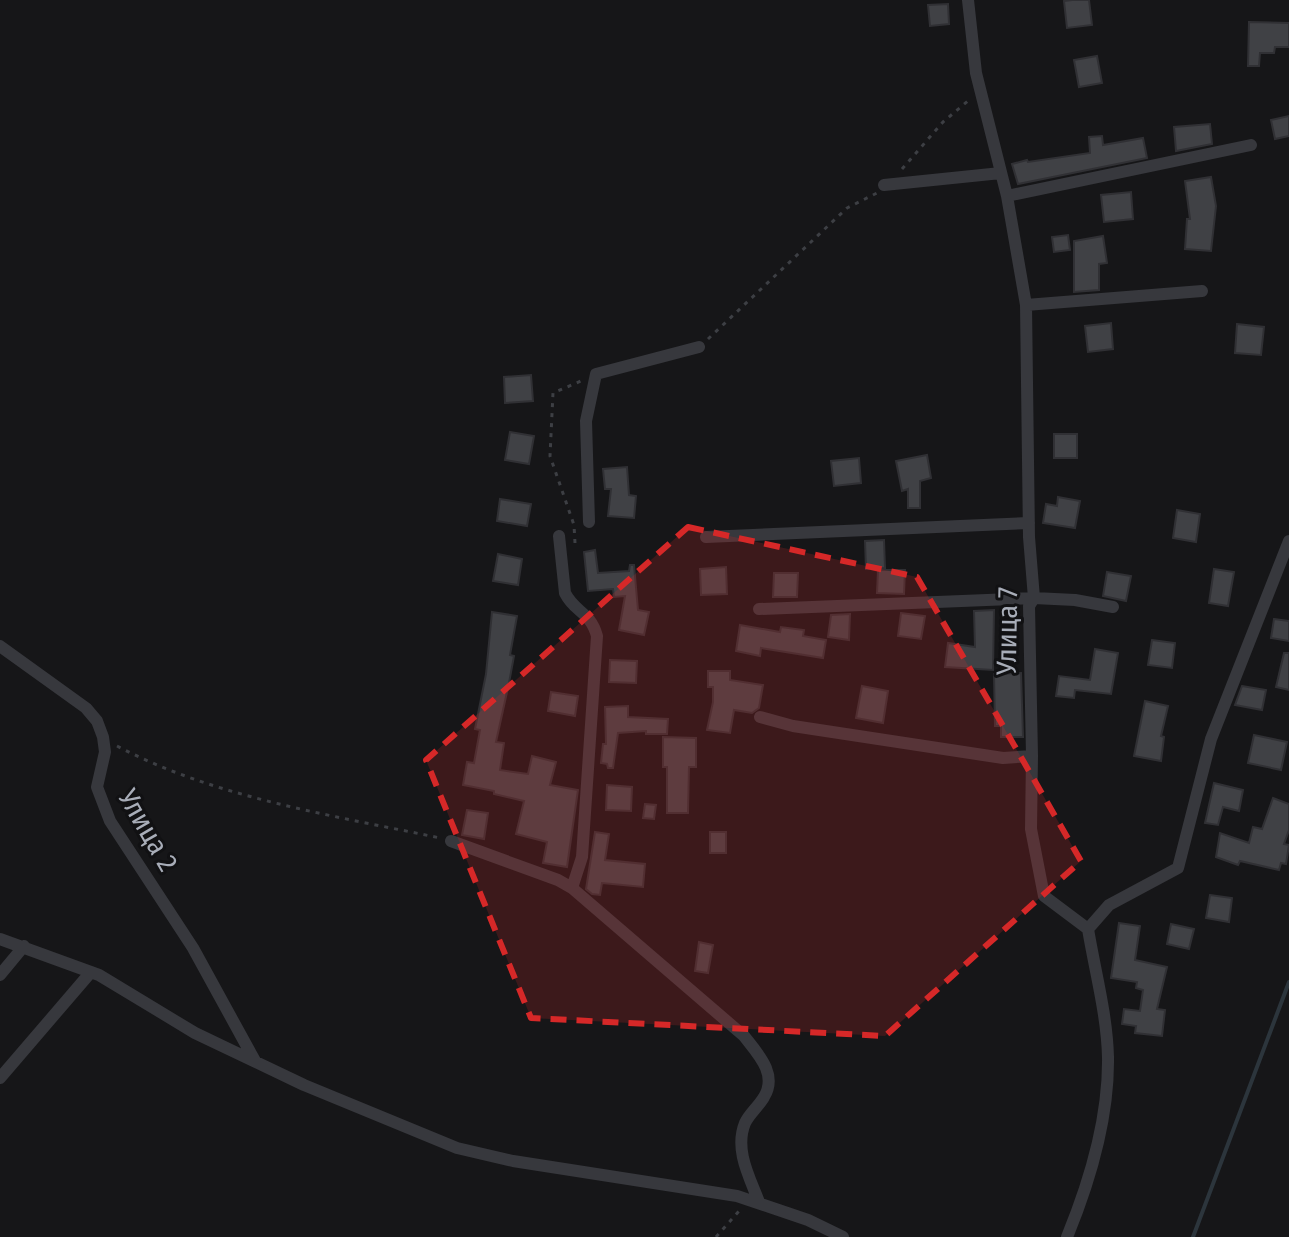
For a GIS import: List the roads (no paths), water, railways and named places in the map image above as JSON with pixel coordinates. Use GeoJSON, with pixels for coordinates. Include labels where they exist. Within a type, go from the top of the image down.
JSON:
{"type":"FeatureCollection","features":[{"type":"Feature","properties":{"kind":"street","name":"Улица 7"},"geometry":{"type":"LineString","coordinates":[[968,0],[980,90],[1007,196],[1026,305],[1029,523],[1034,598],[1029,606],[1031,829],[1044,896],[1088,929]]}},
{"type":"Feature","properties":{"kind":"street"},"geometry":{"type":"LineString","coordinates":[[1007,196],[1251,145]]}},
{"type":"Feature","properties":{"kind":"street"},"geometry":{"type":"LineString","coordinates":[[884,185],[1001,173]]}},
{"type":"Feature","properties":{"kind":"street"},"geometry":{"type":"LineString","coordinates":[[1026,305],[1202,291]]}},
{"type":"Feature","properties":{"kind":"street"},"geometry":{"type":"LineString","coordinates":[[589,522],[586,421],[596,374],[699,347]]}},
{"type":"Feature","properties":{"kind":"street"},"geometry":{"type":"LineString","coordinates":[[706,537],[1029,523]]}},
{"type":"Feature","properties":{"kind":"street"},"geometry":{"type":"LineString","coordinates":[[559,536],[565,593],[593,621],[597,636],[582,857],[572,888]]}},
{"type":"Feature","properties":{"kind":"street"},"geometry":{"type":"LineString","coordinates":[[1067,1237],[1081,1204],[1104,1113],[1108,1056],[1088,929],[1109,905],[1178,868],[1211,739],[1289,541]]}},
{"type":"Feature","properties":{"kind":"street"},"geometry":{"type":"LineString","coordinates":[[759,609],[1034,598],[1075,600],[1113,607]]}},
{"type":"Feature","properties":{"kind":"street","name":"Улица 2"},"geometry":{"type":"LineString","coordinates":[[0,646],[86,708],[97,721],[105,752],[97,787],[110,821],[193,948],[255,1061]]}},
{"type":"Feature","properties":{"kind":"street"},"geometry":{"type":"LineString","coordinates":[[760,717],[793,726],[1003,758],[1032,756]]}},
{"type":"Feature","properties":{"kind":"street"},"geometry":{"type":"LineString","coordinates":[[451,841],[572,888],[744,1036],[766,1065],[769,1081],[766,1095],[745,1123],[741,1150],[754,1200]]}},
{"type":"Feature","properties":{"kind":"street"},"geometry":{"type":"LineString","coordinates":[[0,939],[91,972],[195,1033],[423,1136],[482,1156],[754,1200],[843,1237]]}},
{"type":"Feature","properties":{"kind":"street"},"geometry":{"type":"LineString","coordinates":[[0,975],[24,946]]}},
{"type":"Feature","properties":{"kind":"street"},"geometry":{"type":"LineString","coordinates":[[0,1078],[91,972]]}},
{"type":"Feature","properties":{"kind":"waterway"},"geometry":{"type":"LineString","coordinates":[[1193,1237],[1289,982]]}}]}
